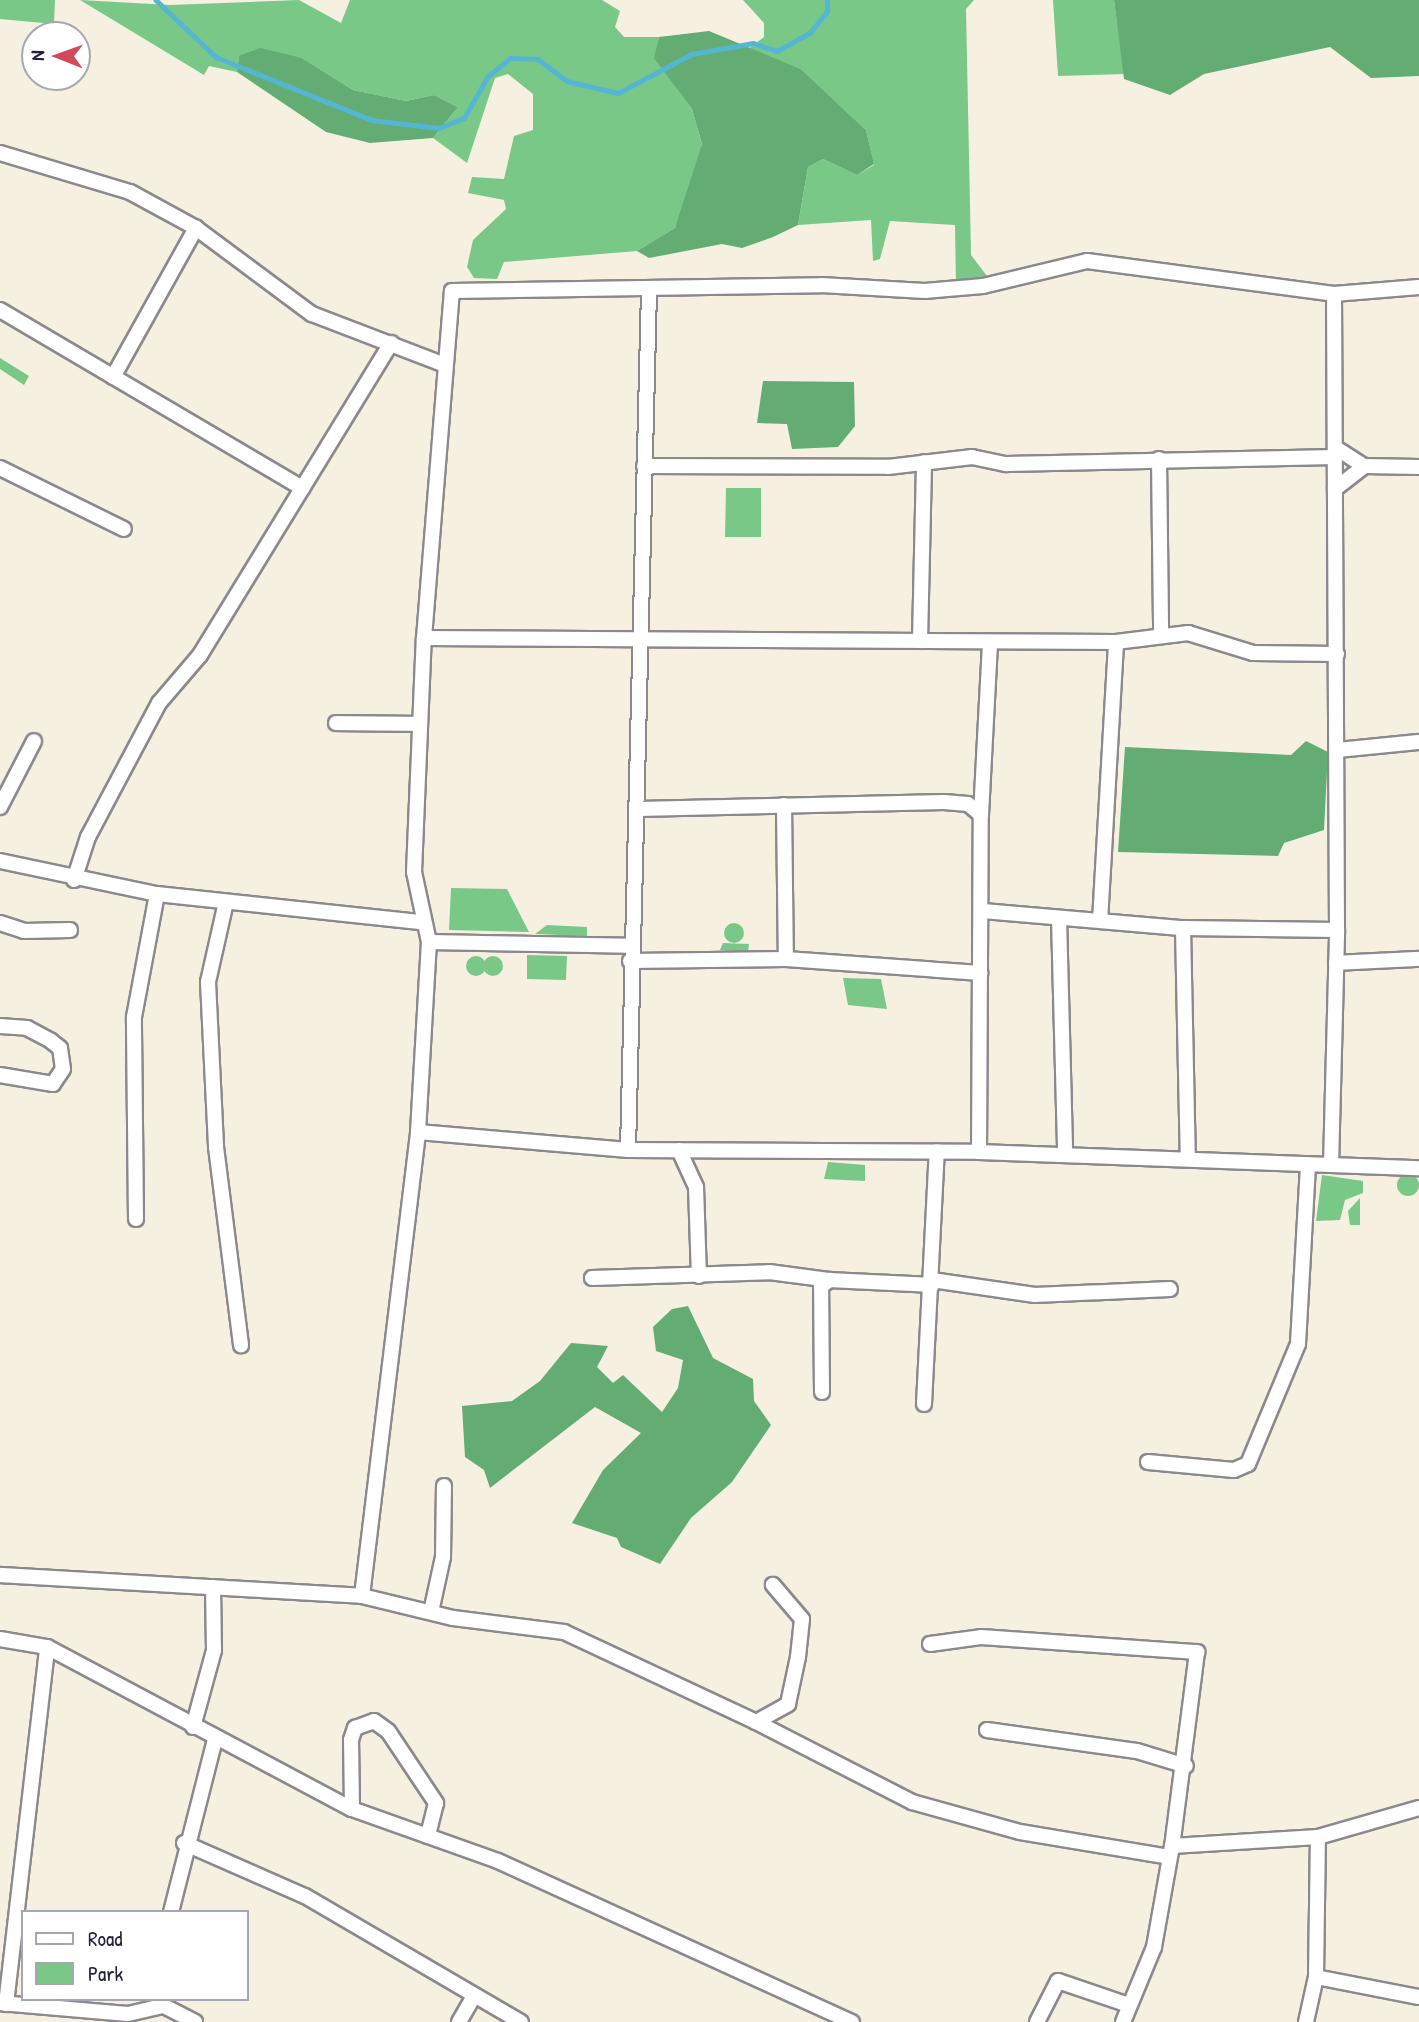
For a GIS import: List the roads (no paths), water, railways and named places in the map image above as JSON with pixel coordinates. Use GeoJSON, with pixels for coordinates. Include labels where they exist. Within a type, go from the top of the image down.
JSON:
{"type":"FeatureCollection","features":[{"type":"Feature","properties":{"kind":"street"},"geometry":{"type":"LineString","coordinates":[[0,153],[130,192],[196,228],[313,314],[442,364]]}},
{"type":"Feature","properties":{"kind":"street"},"geometry":{"type":"LineString","coordinates":[[113,377],[196,228]]}},
{"type":"Feature","properties":{"kind":"street"},"geometry":{"type":"LineString","coordinates":[[362,1596],[418,1132],[429,942],[420,922],[414,873],[420,724],[442,364],[448,299],[456,289],[952,290],[1087,261],[1334,294],[1419,287]]}},
{"type":"Feature","properties":{"kind":"street"},"geometry":{"type":"LineString","coordinates":[[628,1150],[629,946],[638,809],[649,290]]}},
{"type":"Feature","properties":{"kind":"street"},"geometry":{"type":"LineString","coordinates":[[1331,1165],[1338,750],[1334,294]]}},
{"type":"Feature","properties":{"kind":"street"},"geometry":{"type":"LineString","coordinates":[[0,310],[302,488]]}},
{"type":"Feature","properties":{"kind":"street"},"geometry":{"type":"LineString","coordinates":[[74,880],[92,830],[159,703],[200,655],[391,343]]}},
{"type":"Feature","properties":{"kind":"street"},"geometry":{"type":"LineString","coordinates":[[644,466],[1159,459],[1336,453],[1364,466],[1419,467]]}},
{"type":"Feature","properties":{"kind":"street"},"geometry":{"type":"LineString","coordinates":[[1159,459],[1161,633]]}},
{"type":"Feature","properties":{"kind":"street"},"geometry":{"type":"LineString","coordinates":[[920,641],[923,462]]}},
{"type":"Feature","properties":{"kind":"street"},"geometry":{"type":"LineString","coordinates":[[1335,489],[1364,466]]}},
{"type":"Feature","properties":{"kind":"street"},"geometry":{"type":"LineString","coordinates":[[0,468],[124,530]]}},
{"type":"Feature","properties":{"kind":"street"},"geometry":{"type":"LineString","coordinates":[[424,638],[641,636],[1115,642],[1161,633],[1207,635],[1253,653],[1337,654]]}},
{"type":"Feature","properties":{"kind":"street"},"geometry":{"type":"LineString","coordinates":[[979,1152],[983,911],[981,816],[990,642]]}},
{"type":"Feature","properties":{"kind":"street"},"geometry":{"type":"LineString","coordinates":[[1100,921],[1115,642]]}},
{"type":"Feature","properties":{"kind":"street"},"geometry":{"type":"LineString","coordinates":[[336,723],[420,724]]}},
{"type":"Feature","properties":{"kind":"street"},"geometry":{"type":"LineString","coordinates":[[0,807],[34,741]]}},
{"type":"Feature","properties":{"kind":"street"},"geometry":{"type":"LineString","coordinates":[[1338,750],[1419,742]]}},
{"type":"Feature","properties":{"kind":"street"},"geometry":{"type":"LineString","coordinates":[[638,809],[943,802],[968,804],[981,816]]}},
{"type":"Feature","properties":{"kind":"street"},"geometry":{"type":"LineString","coordinates":[[784,805],[786,959]]}},
{"type":"Feature","properties":{"kind":"street"},"geometry":{"type":"LineString","coordinates":[[0,861],[74,880],[157,894],[420,922]]}},
{"type":"Feature","properties":{"kind":"street"},"geometry":{"type":"LineString","coordinates":[[136,1219],[134,1017],[157,894]]}},
{"type":"Feature","properties":{"kind":"street"},"geometry":{"type":"LineString","coordinates":[[226,902],[208,982],[216,1147],[241,1345]]}},
{"type":"Feature","properties":{"kind":"street"},"geometry":{"type":"LineString","coordinates":[[983,911],[1183,928],[1337,930]]}},
{"type":"Feature","properties":{"kind":"street"},"geometry":{"type":"LineString","coordinates":[[1059,918],[1065,1154]]}},
{"type":"Feature","properties":{"kind":"street"},"geometry":{"type":"LineString","coordinates":[[0,924],[69,930]]}},
{"type":"Feature","properties":{"kind":"street"},"geometry":{"type":"LineString","coordinates":[[1183,928],[1188,1159]]}},
{"type":"Feature","properties":{"kind":"street"},"geometry":{"type":"LineString","coordinates":[[429,942],[629,946]]}},
{"type":"Feature","properties":{"kind":"street"},"geometry":{"type":"LineString","coordinates":[[629,961],[786,959],[980,973]]}},
{"type":"Feature","properties":{"kind":"street"},"geometry":{"type":"LineString","coordinates":[[1336,963],[1419,959]]}},
{"type":"Feature","properties":{"kind":"street"},"geometry":{"type":"LineString","coordinates":[[0,1026],[27,1028],[51,1041],[60,1048],[63,1069],[53,1084],[0,1075]]}},
{"type":"Feature","properties":{"kind":"street"},"geometry":{"type":"LineString","coordinates":[[418,1132],[628,1150],[937,1151],[1419,1168]]}},
{"type":"Feature","properties":{"kind":"street"},"geometry":{"type":"LineString","coordinates":[[679,1150],[696,1187],[699,1276]]}},
{"type":"Feature","properties":{"kind":"street"},"geometry":{"type":"LineString","coordinates":[[924,1404],[937,1151]]}},
{"type":"Feature","properties":{"kind":"street"},"geometry":{"type":"LineString","coordinates":[[1148,1462],[1234,1470],[1248,1464],[1298,1344],[1308,1164]]}},
{"type":"Feature","properties":{"kind":"street"},"geometry":{"type":"LineString","coordinates":[[592,1278],[769,1272],[831,1280],[932,1283],[1035,1296],[1171,1289]]}},
{"type":"Feature","properties":{"kind":"street"},"geometry":{"type":"LineString","coordinates":[[822,1392],[818,1297],[831,1280]]}},
{"type":"Feature","properties":{"kind":"street"},"geometry":{"type":"LineString","coordinates":[[431,1612],[443,1558],[444,1486]]}},
{"type":"Feature","properties":{"kind":"street"},"geometry":{"type":"LineString","coordinates":[[0,1575],[362,1596],[431,1612],[565,1632],[756,1722],[912,1802],[1020,1832],[1170,1851],[1318,1837],[1419,1808]]}},
{"type":"Feature","properties":{"kind":"street"},"geometry":{"type":"LineString","coordinates":[[756,1722],[788,1704],[798,1657],[802,1619],[773,1585]]}},
{"type":"Feature","properties":{"kind":"street"},"geometry":{"type":"LineString","coordinates":[[192,1727],[214,1650],[213,1587]]}},
{"type":"Feature","properties":{"kind":"street"},"geometry":{"type":"LineString","coordinates":[[930,1644],[981,1637],[1191,1648],[1198,1660],[1186,1766],[1154,1947],[1123,2022]]}},
{"type":"Feature","properties":{"kind":"street"},"geometry":{"type":"LineString","coordinates":[[0,1639],[47,1647],[215,1740],[352,1809],[498,1861],[852,2022]]}},
{"type":"Feature","properties":{"kind":"street"},"geometry":{"type":"LineString","coordinates":[[47,1647],[3,2004],[128,2014],[164,2003],[195,2022]]}},
{"type":"Feature","properties":{"kind":"street"},"geometry":{"type":"LineString","coordinates":[[352,1809],[351,1740],[355,1728],[374,1721],[388,1731],[436,1803],[428,1836]]}},
{"type":"Feature","properties":{"kind":"street"},"geometry":{"type":"LineString","coordinates":[[987,1730],[1138,1751],[1186,1766]]}},
{"type":"Feature","properties":{"kind":"street"},"geometry":{"type":"LineString","coordinates":[[171,1910],[184,1843],[215,1740]]}},
{"type":"Feature","properties":{"kind":"street"},"geometry":{"type":"LineString","coordinates":[[1306,2022],[1316,1977],[1318,1837]]}},
{"type":"Feature","properties":{"kind":"street"},"geometry":{"type":"LineString","coordinates":[[184,1843],[306,1896],[520,2022]]}},
{"type":"Feature","properties":{"kind":"street"},"geometry":{"type":"LineString","coordinates":[[1316,1977],[1419,1997]]}},
{"type":"Feature","properties":{"kind":"street"},"geometry":{"type":"LineString","coordinates":[[1037,2022],[1058,1981],[1129,2006]]}},
{"type":"Feature","properties":{"kind":"street"},"geometry":{"type":"LineString","coordinates":[[459,2022],[474,1996]]}},
{"type":"Feature","properties":{"kind":"waterway"},"geometry":{"type":"LineString","coordinates":[[156,0],[216,57],[372,120],[439,128],[464,118],[488,76],[510,58],[538,59],[567,81],[618,93],[692,54],[753,43],[777,51],[810,33],[827,11],[827,0]]}}]}
